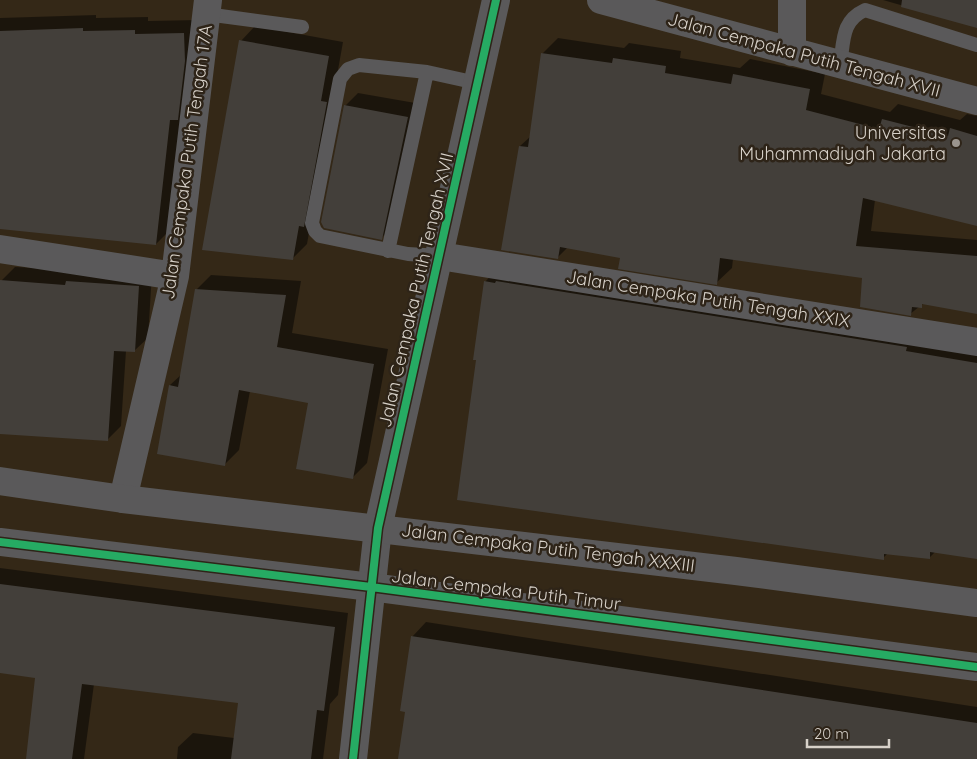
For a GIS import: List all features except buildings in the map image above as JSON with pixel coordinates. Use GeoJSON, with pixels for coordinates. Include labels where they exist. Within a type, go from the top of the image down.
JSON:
{"type":"FeatureCollection","features":[{"type":"Feature","properties":{"kind":"street","name":"Jalan Cempaka Putih Tengah XVII"},"geometry":{"type":"LineString","coordinates":[[353,759],[377,532],[496,0]]}},
{"type":"Feature","properties":{"kind":"street","name":"Jalan Cempaka Putih Tengah XVII"},"geometry":{"type":"LineString","coordinates":[[601,0],[977,102]]}},
{"type":"Feature","properties":{"kind":"street"},"geometry":{"type":"LineString","coordinates":[[792,0],[792,52]]}},
{"type":"Feature","properties":{"kind":"street","name":"Jalan Cempaka Putih Tengah 17A"},"geometry":{"type":"LineString","coordinates":[[123,499],[175,276],[207,7]]}},
{"type":"Feature","properties":{"kind":"street"},"geometry":{"type":"LineString","coordinates":[[0,249],[175,276]]}},
{"type":"Feature","properties":{"kind":"street","name":"Jalan Cempaka Putih Tengah XXIX"},"geometry":{"type":"LineString","coordinates":[[440,256],[977,342]]}},
{"type":"Feature","properties":{"kind":"street","name":"Jalan Cempaka Putih Tengah XXXIII"},"geometry":{"type":"LineString","coordinates":[[0,481],[377,532],[726,569],[977,603]]}},
{"type":"Feature","properties":{"kind":"street","name":"Jalan Cempaka Putih Timur"},"geometry":{"type":"LineString","coordinates":[[0,542],[372,581],[977,667]]}},
{"type":"Feature","properties":{"kind":"lane"},"geometry":{"type":"LineString","coordinates":[[207,7],[302,27]]}},
{"type":"Feature","properties":{"kind":"lane"},"geometry":{"type":"LineString","coordinates":[[840,64],[848,21],[855,14],[865,10],[977,45]]}},
{"type":"Feature","properties":{"kind":"lane"},"geometry":{"type":"LineString","coordinates":[[440,256],[388,251],[320,236],[315,231],[312,222],[340,79],[348,69],[359,65],[426,72],[477,83]]}},
{"type":"Feature","properties":{"kind":"lane"},"geometry":{"type":"LineString","coordinates":[[388,251],[426,72]]}},
{"type":"Feature","properties":{"kind":"shaded area"},"geometry":{"type":"Polygon","coordinates":[[[0,0],[977,0],[977,759],[0,759],[0,0]]]}},
{"type":"Feature","properties":{"kind":"cycle path"},"geometry":{"type":"LineString","coordinates":[[353,759],[378,528],[496,0]]}},
{"type":"Feature","properties":{"kind":"cycle path"},"geometry":{"type":"LineString","coordinates":[[0,542],[371,587],[977,667]]}},
{"type":"Feature","properties":{"kind":"place","name":"Universitas Muhammadiyah Jakarta"},"geometry":{"type":"Point","coordinates":[956,143]}}]}
